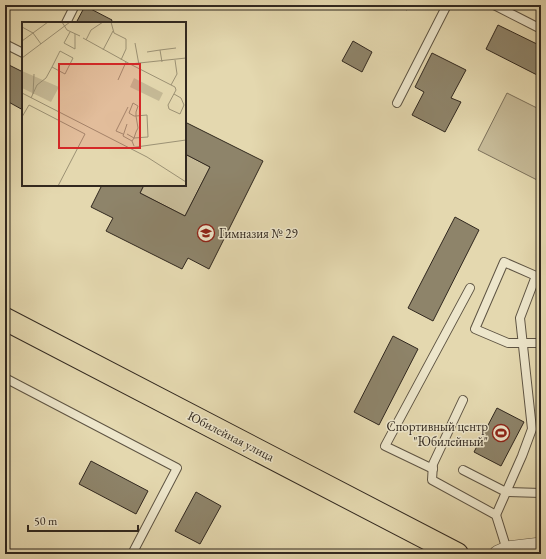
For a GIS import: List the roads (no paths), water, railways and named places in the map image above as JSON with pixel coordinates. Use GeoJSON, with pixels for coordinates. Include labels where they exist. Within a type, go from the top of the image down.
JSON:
{"type":"FeatureCollection","features":[{"type":"Feature","properties":{"kind":"main road","name":"Юбилейная улица"},"geometry":{"type":"LineString","coordinates":[[5,319],[457,554]]}},
{"type":"Feature","properties":{"kind":"street"},"geometry":{"type":"LineString","coordinates":[[503,552],[541,546]]}},
{"type":"Feature","properties":{"kind":"lane"},"geometry":{"type":"LineString","coordinates":[[66,22],[75,5]]}},
{"type":"Feature","properties":{"kind":"lane"},"geometry":{"type":"LineString","coordinates":[[397,102],[447,5]]}},
{"type":"Feature","properties":{"kind":"lane"},"geometry":{"type":"LineString","coordinates":[[494,5],[541,28]]}},
{"type":"Feature","properties":{"kind":"lane"},"geometry":{"type":"LineString","coordinates":[[5,44],[22,52]]}},
{"type":"Feature","properties":{"kind":"lane"},"geometry":{"type":"LineString","coordinates":[[503,552],[496,515],[522,456],[532,429],[522,344],[520,318],[536,276],[504,262],[475,329],[508,343],[522,344],[541,343]]}},
{"type":"Feature","properties":{"kind":"lane"},"geometry":{"type":"LineString","coordinates":[[433,469],[385,446],[470,288]]}},
{"type":"Feature","properties":{"kind":"lane"},"geometry":{"type":"LineString","coordinates":[[5,378],[177,468],[132,554]]}},
{"type":"Feature","properties":{"kind":"lane"},"geometry":{"type":"LineString","coordinates":[[463,400],[433,464],[432,480],[496,515]]}},
{"type":"Feature","properties":{"kind":"lane"},"geometry":{"type":"LineString","coordinates":[[463,470],[506,492],[541,493]]}},
{"type":"Feature","properties":{"kind":"place","name":"Гимназия № 29"},"geometry":{"type":"Point","coordinates":[206,233]}},
{"type":"Feature","properties":{"kind":"place","name":"Спортивный центр \"Юбилейный\""},"geometry":{"type":"Point","coordinates":[501,433]}}]}
